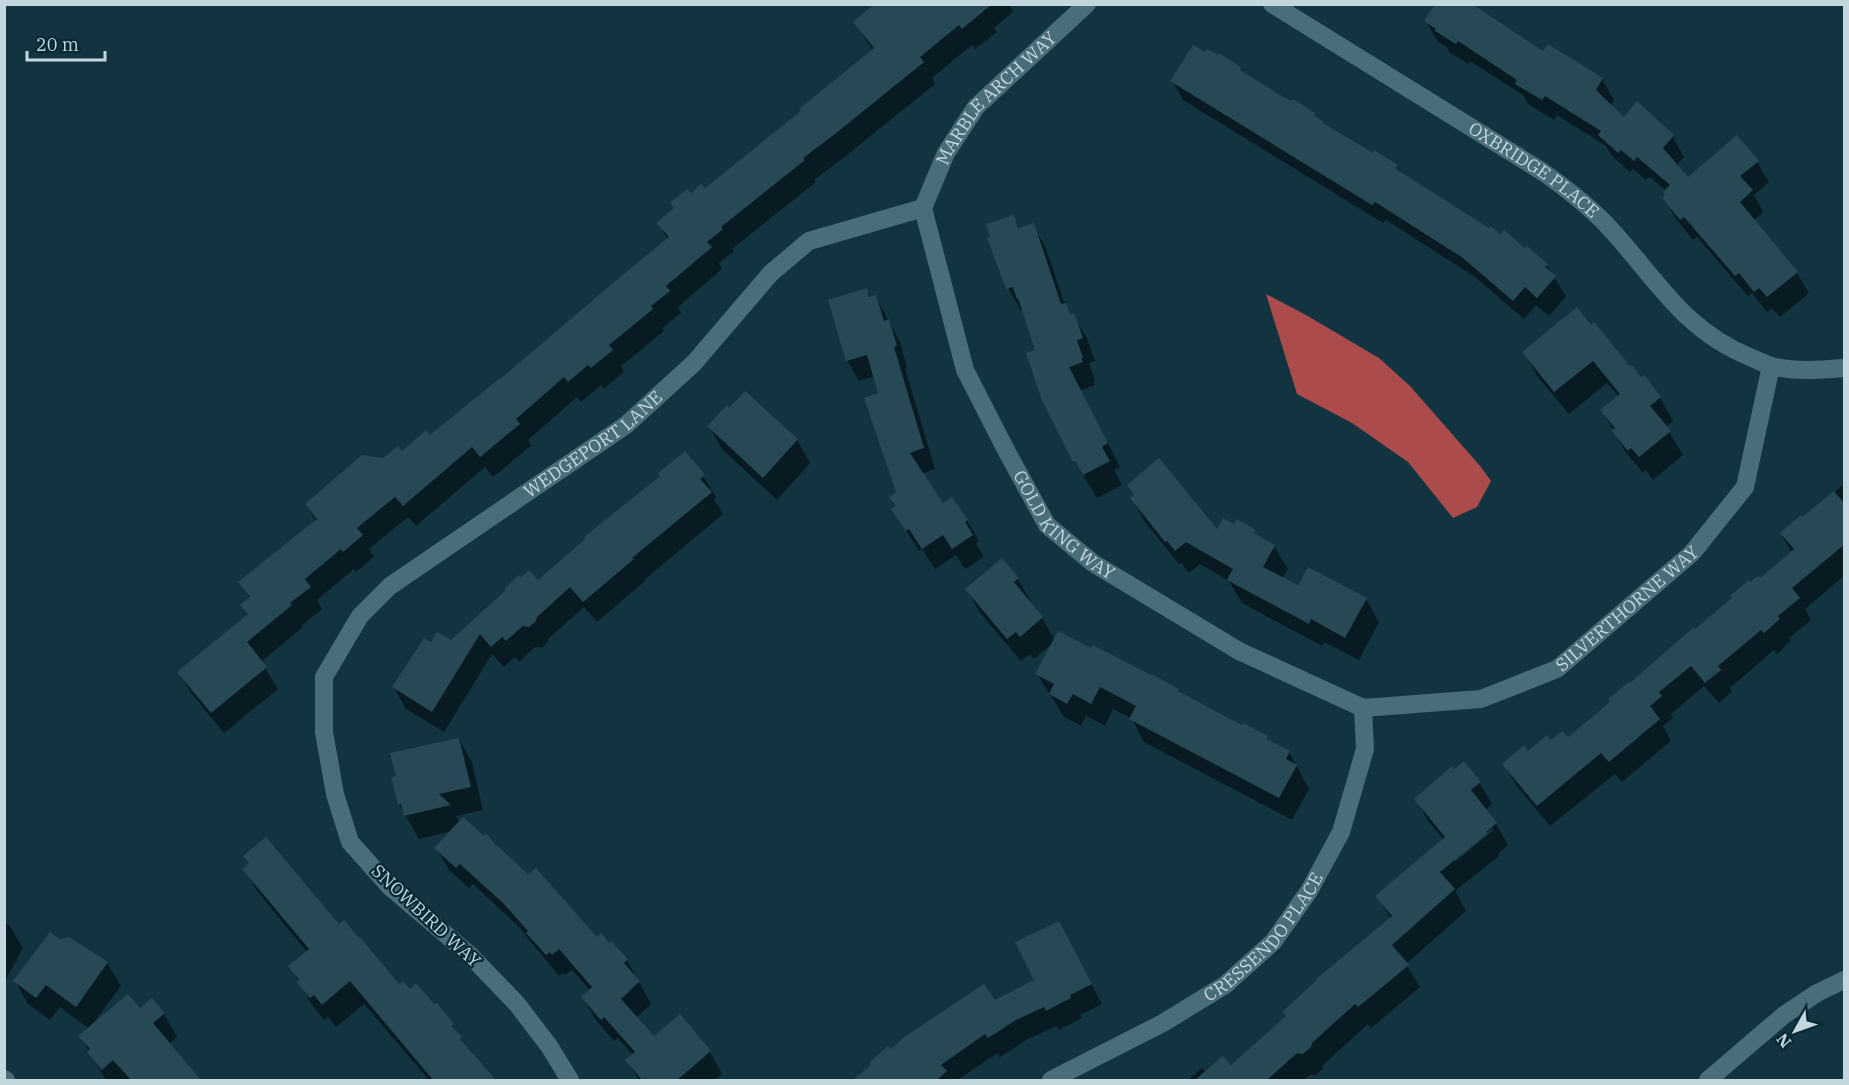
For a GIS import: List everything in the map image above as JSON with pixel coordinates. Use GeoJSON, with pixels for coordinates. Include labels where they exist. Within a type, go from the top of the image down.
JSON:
{"type":"FeatureCollection","features":[{"type":"Feature","properties":{"kind":"street","name":"MARBLE ARCH WAY"},"geometry":{"type":"LineString","coordinates":[[923,208],[946,153],[976,107],[1087,4]]}},
{"type":"Feature","properties":{"kind":"street","name":"OXBRIDGE PLACE"},"geometry":{"type":"LineString","coordinates":[[1272,4],[1543,172],[1571,192],[1601,219],[1671,301],[1700,330],[1738,352],[1771,366],[1812,370],[1845,368]]}},
{"type":"Feature","properties":{"kind":"street","name":"GOLD KING WAY"},"geometry":{"type":"LineString","coordinates":[[923,208],[965,370],[1047,525],[1093,563],[1239,651],[1363,708]]}},
{"type":"Feature","properties":{"kind":"street","name":"WEDGEPORT LANE"},"geometry":{"type":"LineString","coordinates":[[324,732],[324,677],[360,616],[390,586],[626,424],[694,363],[771,273],[809,242],[923,208]]}},
{"type":"Feature","properties":{"kind":"street","name":"SILVERTHORNE WAY"},"geometry":{"type":"LineString","coordinates":[[1363,708],[1481,699],[1557,669],[1692,553],[1745,486],[1771,366]]}},
{"type":"Feature","properties":{"kind":"street","name":"CRESSENDO PLACE"},"geometry":{"type":"LineString","coordinates":[[1051,1080],[1163,1023],[1226,985],[1273,942],[1309,891],[1341,832],[1365,749],[1363,708]]}},
{"type":"Feature","properties":{"kind":"street","name":"SNOWBIRD WAY"},"geometry":{"type":"LineString","coordinates":[[324,732],[335,794],[350,842],[390,887],[470,955],[517,1004],[549,1046],[570,1080]]}},
{"type":"Feature","properties":{"kind":"street"},"geometry":{"type":"LineString","coordinates":[[1708,1080],[1784,1015],[1817,993],[1845,980]]}},
{"type":"Feature","properties":{"kind":"shaded area"},"geometry":{"type":"Polygon","coordinates":[[[1266,294],[1379,358],[1410,386],[1491,481],[1477,507],[1453,518],[1408,462],[1352,423],[1297,394],[1266,294]]]}},
{"type":"Feature","properties":{"kind":"building"},"geometry":{"type":"Polygon","coordinates":[[[874,4],[992,4],[962,29],[959,25],[920,57],[924,62],[803,158],[805,160],[721,227],[723,229],[707,242],[712,247],[666,286],[670,291],[651,306],[653,309],[609,345],[613,350],[591,368],[588,365],[568,382],[564,377],[516,419],[520,424],[480,457],[472,447],[403,506],[395,497],[357,528],[363,535],[343,552],[341,549],[305,579],[311,587],[247,642],[267,667],[211,713],[177,672],[248,614],[240,605],[250,597],[238,582],[317,519],[305,504],[362,455],[383,458],[398,446],[402,451],[426,430],[430,435],[669,237],[656,223],[674,208],[670,203],[687,189],[691,193],[701,184],[705,188],[801,111],[799,109],[874,48],[853,22],[874,4]]]}},
{"type":"Feature","properties":{"kind":"building"},"geometry":{"type":"Polygon","coordinates":[[[1435,4],[1472,4],[1543,51],[1548,44],[1603,78],[1596,90],[1624,117],[1637,101],[1674,135],[1663,148],[1688,177],[1737,135],[1759,161],[1740,176],[1753,190],[1740,202],[1798,272],[1767,297],[1759,288],[1754,292],[1739,273],[1735,276],[1684,217],[1680,220],[1662,198],[1665,195],[1663,192],[1670,185],[1637,157],[1634,161],[1621,150],[1618,153],[1598,135],[1601,131],[1545,96],[1542,100],[1515,84],[1517,80],[1458,41],[1456,44],[1435,31],[1436,29],[1424,21],[1435,4]]]}},
{"type":"Feature","properties":{"kind":"building"},"geometry":{"type":"Polygon","coordinates":[[[1193,45],[1205,52],[1207,49],[1218,55],[1219,53],[1241,67],[1240,70],[1280,95],[1291,101],[1293,99],[1315,113],[1314,115],[1323,123],[1398,165],[1396,168],[1399,171],[1489,228],[1491,226],[1500,235],[1504,230],[1548,264],[1545,267],[1556,276],[1537,298],[1525,287],[1513,301],[1463,258],[1375,202],[1372,205],[1170,81],[1193,45]]]}},
{"type":"Feature","properties":{"kind":"building"},"geometry":{"type":"Polygon","coordinates":[[[1014,215],[1018,228],[1034,223],[1061,304],[1066,303],[1070,314],[1074,313],[1083,338],[1077,340],[1083,362],[1069,367],[1108,443],[1102,447],[1110,461],[1083,475],[1075,461],[1073,462],[1041,398],[1026,353],[1035,350],[1018,298],[1013,287],[1006,289],[987,238],[990,237],[986,224],[1014,215]]]}},
{"type":"Feature","properties":{"kind":"building"},"geometry":{"type":"Polygon","coordinates":[[[867,288],[869,297],[876,295],[884,321],[889,319],[897,346],[894,347],[924,448],[910,453],[943,503],[952,497],[968,520],[965,522],[973,535],[952,549],[943,535],[922,549],[909,529],[906,531],[891,509],[896,506],[889,497],[896,492],[864,398],[878,393],[867,355],[846,361],[828,300],[867,288]]]}},
{"type":"Feature","properties":{"kind":"building"},"geometry":{"type":"Polygon","coordinates":[[[1577,307],[1591,325],[1594,322],[1630,366],[1632,365],[1641,377],[1644,375],[1661,397],[1650,406],[1671,431],[1639,457],[1631,448],[1628,451],[1611,430],[1615,428],[1600,410],[1620,394],[1593,361],[1554,392],[1522,352],[1577,307]]]}},
{"type":"Feature","properties":{"kind":"building"},"geometry":{"type":"Polygon","coordinates":[[[745,391],[798,439],[763,478],[707,426],[727,405],[729,408],[745,391]]]}},
{"type":"Feature","properties":{"kind":"building"},"geometry":{"type":"Polygon","coordinates":[[[685,451],[705,475],[700,479],[712,492],[583,602],[570,587],[529,627],[523,626],[506,641],[502,637],[491,647],[480,634],[432,712],[392,687],[424,638],[431,642],[437,632],[451,640],[505,591],[504,589],[519,575],[521,577],[529,570],[538,580],[585,539],[584,537],[660,476],[658,473],[685,451]]]}},
{"type":"Feature","properties":{"kind":"building"},"geometry":{"type":"Polygon","coordinates":[[[1159,458],[1217,529],[1223,518],[1234,524],[1237,519],[1256,530],[1254,533],[1275,545],[1263,567],[1298,585],[1308,567],[1367,598],[1345,638],[1311,619],[1309,624],[1227,580],[1233,569],[1186,542],[1175,551],[1167,541],[1165,542],[1130,498],[1134,495],[1127,485],[1159,458]]]}},
{"type":"Feature","properties":{"kind":"building"},"geometry":{"type":"Polygon","coordinates":[[[1834,491],[1845,504],[1845,544],[1792,588],[1800,598],[1778,616],[1780,619],[1764,633],[1761,630],[1718,666],[1721,670],[1705,683],[1691,666],[1659,692],[1662,696],[1650,706],[1660,719],[1609,762],[1601,753],[1537,806],[1502,764],[1524,745],[1528,751],[1547,735],[1551,740],[1562,731],[1568,737],[1610,702],[1608,699],[1732,598],[1730,596],[1749,580],[1750,582],[1758,576],[1760,578],[1794,549],[1780,533],[1834,491]]]}},
{"type":"Feature","properties":{"kind":"building"},"geometry":{"type":"Polygon","coordinates":[[[1002,558],[1019,578],[1014,582],[1043,617],[1020,637],[1016,632],[1007,639],[965,589],[1002,558]]]}},
{"type":"Feature","properties":{"kind":"building"},"geometry":{"type":"Polygon","coordinates":[[[1058,631],[1091,648],[1093,645],[1152,674],[1230,719],[1268,736],[1267,739],[1290,751],[1286,759],[1297,765],[1279,798],[1129,719],[1136,706],[1100,687],[1091,704],[1073,694],[1067,704],[1049,694],[1054,684],[1035,674],[1058,631]]]}},
{"type":"Feature","properties":{"kind":"building"},"geometry":{"type":"Polygon","coordinates":[[[459,738],[471,787],[439,794],[451,805],[404,816],[401,804],[398,805],[391,777],[396,776],[390,753],[459,738]]]}},
{"type":"Feature","properties":{"kind":"building"},"geometry":{"type":"Polygon","coordinates":[[[1464,761],[1481,782],[1471,790],[1497,823],[1440,872],[1455,889],[1392,945],[1409,965],[1358,1007],[1355,1004],[1303,1054],[1297,1053],[1267,1080],[1195,1080],[1223,1056],[1231,1065],[1286,1016],[1282,1012],[1316,979],[1392,916],[1375,896],[1445,837],[1414,799],[1452,766],[1454,769],[1464,761]]]}},
{"type":"Feature","properties":{"kind":"building"},"geometry":{"type":"Polygon","coordinates":[[[463,817],[483,835],[487,834],[528,874],[536,868],[597,937],[601,933],[628,959],[624,963],[640,981],[621,999],[654,1036],[680,1014],[711,1051],[677,1080],[642,1080],[625,1060],[635,1052],[604,1017],[601,1020],[581,997],[592,987],[559,949],[552,955],[550,952],[546,955],[503,903],[460,864],[456,868],[434,848],[463,817]]]}},
{"type":"Feature","properties":{"kind":"building"},"geometry":{"type":"Polygon","coordinates":[[[266,837],[339,924],[344,920],[399,984],[403,981],[410,989],[416,983],[434,1004],[436,1002],[454,1024],[452,1026],[462,1037],[460,1039],[496,1080],[433,1080],[350,981],[322,1005],[314,995],[310,998],[296,982],[299,980],[288,966],[309,949],[242,869],[249,863],[243,856],[266,837]]]}},
{"type":"Feature","properties":{"kind":"building"},"geometry":{"type":"Polygon","coordinates":[[[1059,921],[1092,984],[1046,1011],[1044,1007],[1016,1020],[988,1038],[985,1034],[941,1065],[947,1071],[937,1080],[853,1080],[888,1046],[891,1049],[903,1038],[984,984],[995,1000],[1034,980],[1015,942],[1059,921]]]}},
{"type":"Feature","properties":{"kind":"building"},"geometry":{"type":"Polygon","coordinates":[[[50,932],[60,939],[69,937],[108,962],[76,1007],[46,985],[36,998],[13,981],[50,932]]]}},
{"type":"Feature","properties":{"kind":"building"},"geometry":{"type":"Polygon","coordinates":[[[128,994],[140,1008],[152,998],[165,1013],[153,1023],[201,1080],[131,1080],[113,1060],[102,1070],[87,1052],[90,1049],[78,1036],[128,994]]]}}]}
